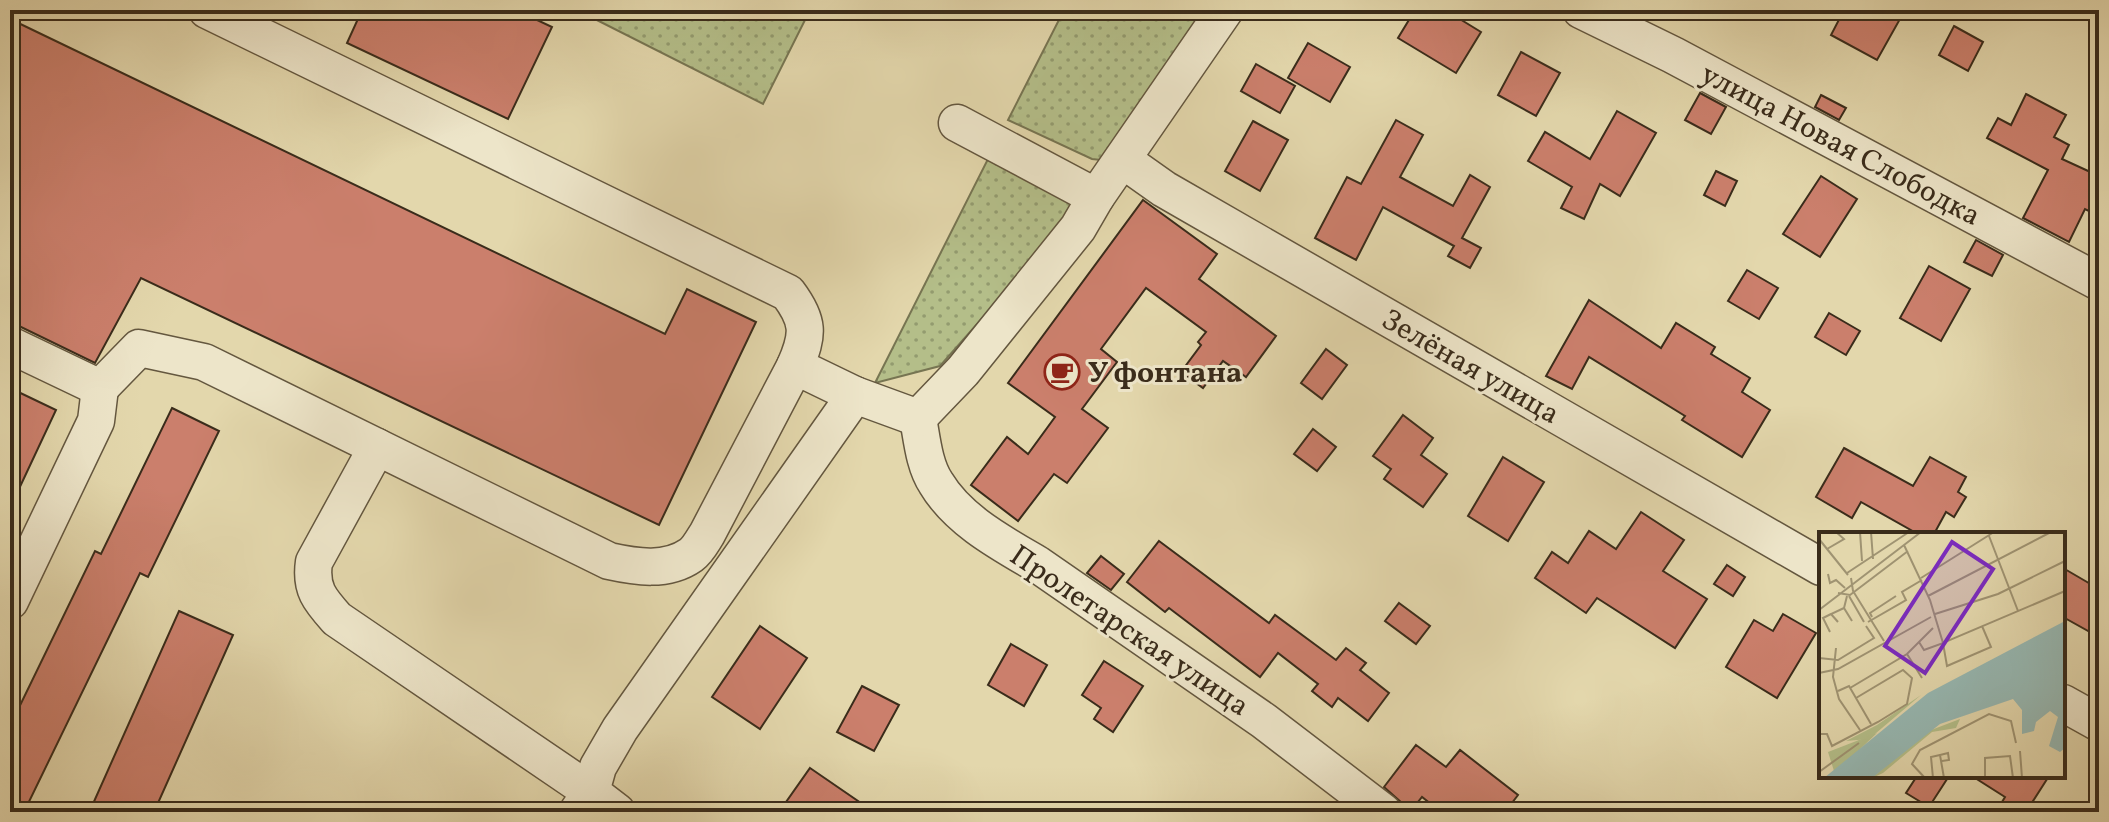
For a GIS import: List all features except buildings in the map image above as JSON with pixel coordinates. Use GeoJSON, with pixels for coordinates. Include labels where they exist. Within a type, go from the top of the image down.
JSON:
{"type":"FeatureCollection","features":[{"type":"Feature","properties":{"kind":"street"},"geometry":{"type":"LineString","coordinates":[[13,588],[96,421],[100,388],[139,348],[204,362],[609,561],[639,568],[666,565],[693,554],[707,534],[804,346],[806,326],[800,309],[788,293],[207,10]]}},
{"type":"Feature","properties":{"kind":"street"},"geometry":{"type":"LineString","coordinates":[[795,366],[855,395],[918,418],[982,347],[1078,228],[1096,197],[1225,10]]}},
{"type":"Feature","properties":{"kind":"street","name":"улица Новая Слободка"},"geometry":{"type":"LineString","coordinates":[[1581,10],[1673,55],[2099,282]]}},
{"type":"Feature","properties":{"kind":"street"},"geometry":{"type":"LineString","coordinates":[[957,123],[1096,197]]}},
{"type":"Feature","properties":{"kind":"street","name":"Зелёная улица"},"geometry":{"type":"LineString","coordinates":[[1123,160],[1164,189],[1819,566]]}},
{"type":"Feature","properties":{"kind":"street"},"geometry":{"type":"LineString","coordinates":[[10,345],[100,388]]}},
{"type":"Feature","properties":{"kind":"street"},"geometry":{"type":"LineString","coordinates":[[595,805],[598,767],[620,729],[855,395]]}},
{"type":"Feature","properties":{"kind":"street","name":"Пролетарская улица"},"geometry":{"type":"LineString","coordinates":[[918,418],[925,457],[935,483],[959,511],[1002,544],[1037,564],[1264,721],[1383,812]]}},
{"type":"Feature","properties":{"kind":"street"},"geometry":{"type":"LineString","coordinates":[[377,447],[314,562],[312,576],[315,593],[337,619],[595,805]]}},
{"type":"Feature","properties":{"kind":"street"},"geometry":{"type":"LineString","coordinates":[[2065,704],[2099,723]]}},
{"type":"Feature","properties":{"kind":"green space"},"geometry":{"type":"Polygon","coordinates":[[[577,10],[810,10],[763,104],[577,10]]]}},
{"type":"Feature","properties":{"kind":"green space"},"geometry":{"type":"Polygon","coordinates":[[[1064,10],[1217,10],[1101,160],[1092,159],[1008,120],[1064,10]]]}},
{"type":"Feature","properties":{"kind":"green space"},"geometry":{"type":"Polygon","coordinates":[[[991,153],[1072,196],[1071,218],[940,366],[875,383],[991,153]]]}},
{"type":"Feature","properties":{"kind":"place","name":"У фонтана"},"geometry":{"type":"Point","coordinates":[1062,372]}}]}
